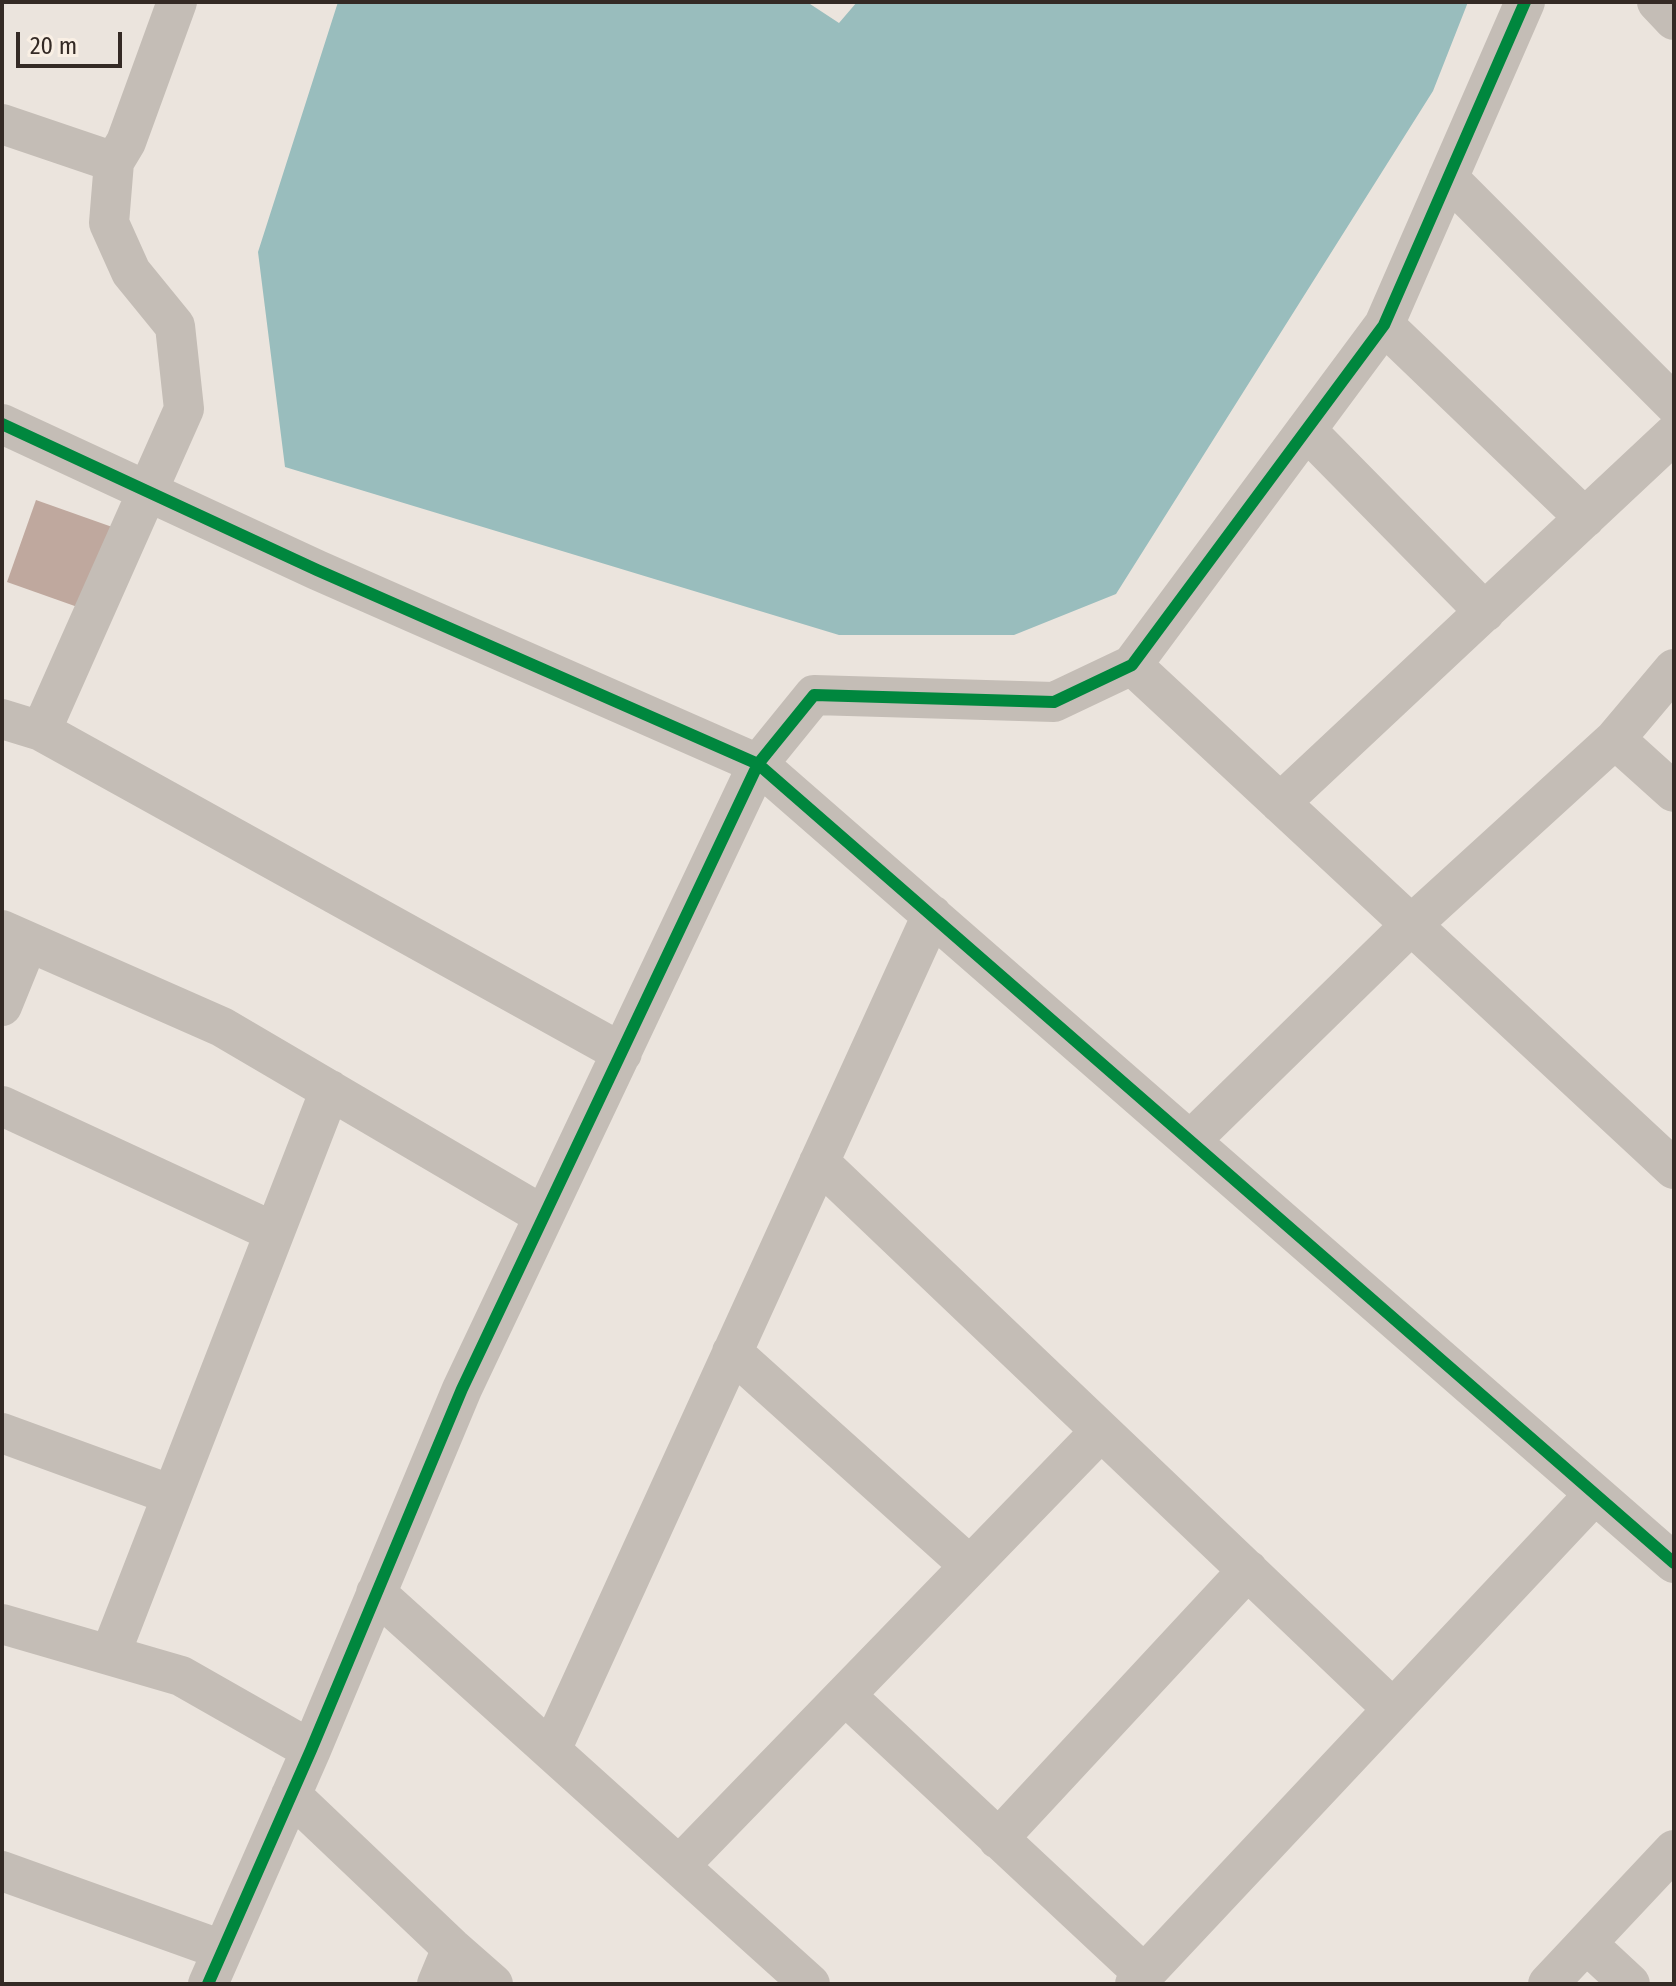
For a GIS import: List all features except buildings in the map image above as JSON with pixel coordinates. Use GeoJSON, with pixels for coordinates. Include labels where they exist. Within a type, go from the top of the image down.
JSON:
{"type":"FeatureCollection","features":[{"type":"Feature","properties":{"kind":"street"},"geometry":{"type":"LineString","coordinates":[[41,731],[184,409],[175,326],[131,272],[109,223],[114,162],[126,142],[177,2]]}},
{"type":"Feature","properties":{"kind":"street"},"geometry":{"type":"LineString","coordinates":[[2,1871],[215,1967],[311,1750],[462,1389],[758,764],[814,695],[1054,702],[1132,665],[1384,325],[1525,2]]}},
{"type":"Feature","properties":{"kind":"street"},"geometry":{"type":"LineString","coordinates":[[1657,2],[1674,20]]}},
{"type":"Feature","properties":{"kind":"street"},"geometry":{"type":"LineString","coordinates":[[2,124],[114,162]]}},
{"type":"Feature","properties":{"kind":"street"},"geometry":{"type":"LineString","coordinates":[[1448,178],[1674,404]]}},
{"type":"Feature","properties":{"kind":"street"},"geometry":{"type":"LineString","coordinates":[[1384,325],[1585,518]]}},
{"type":"Feature","properties":{"kind":"street"},"geometry":{"type":"LineString","coordinates":[[2,424],[332,576],[758,764],[1674,1563]]}},
{"type":"Feature","properties":{"kind":"street"},"geometry":{"type":"LineString","coordinates":[[1306,430],[1485,612]]}},
{"type":"Feature","properties":{"kind":"street"},"geometry":{"type":"LineString","coordinates":[[1280,803],[1674,434]]}},
{"type":"Feature","properties":{"kind":"street"},"geometry":{"type":"LineString","coordinates":[[1132,665],[1674,1169]]}},
{"type":"Feature","properties":{"kind":"street"},"geometry":{"type":"LineString","coordinates":[[1191,1140],[1411,925],[1615,739],[1674,669]]}},
{"type":"Feature","properties":{"kind":"street"},"geometry":{"type":"LineString","coordinates":[[2,719],[41,731],[622,1053]]}},
{"type":"Feature","properties":{"kind":"street"},"geometry":{"type":"LineString","coordinates":[[1615,739],[1674,792]]}},
{"type":"Feature","properties":{"kind":"street"},"geometry":{"type":"LineString","coordinates":[[551,1750],[932,915]]}},
{"type":"Feature","properties":{"kind":"street"},"geometry":{"type":"LineString","coordinates":[[2,1006],[15,936],[222,1027],[544,1216]]}},
{"type":"Feature","properties":{"kind":"street"},"geometry":{"type":"LineString","coordinates":[[110,1655],[330,1090]]}},
{"type":"Feature","properties":{"kind":"street"},"geometry":{"type":"LineString","coordinates":[[2,1106],[274,1232]]}},
{"type":"Feature","properties":{"kind":"street"},"geometry":{"type":"LineString","coordinates":[[819,1162],[1393,1709]]}},
{"type":"Feature","properties":{"kind":"street"},"geometry":{"type":"LineString","coordinates":[[732,1352],[970,1566]]}},
{"type":"Feature","properties":{"kind":"street"},"geometry":{"type":"LineString","coordinates":[[679,1866],[1101,1431]]}},
{"type":"Feature","properties":{"kind":"street"},"geometry":{"type":"LineString","coordinates":[[2,1433],[172,1495]]}},
{"type":"Feature","properties":{"kind":"street"},"geometry":{"type":"LineString","coordinates":[[845,1695],[1140,1979],[1595,1494]]}},
{"type":"Feature","properties":{"kind":"street"},"geometry":{"type":"LineString","coordinates":[[998,1839],[1248,1570]]}},
{"type":"Feature","properties":{"kind":"street"},"geometry":{"type":"LineString","coordinates":[[376,1593],[810,1984]]}},
{"type":"Feature","properties":{"kind":"street"},"geometry":{"type":"LineString","coordinates":[[2,1624],[181,1676],[311,1750]]}},
{"type":"Feature","properties":{"kind":"street"},"geometry":{"type":"LineString","coordinates":[[291,1795],[493,1984]]}},
{"type":"Feature","properties":{"kind":"street"},"geometry":{"type":"LineString","coordinates":[[1548,1984],[1674,1850]]}},
{"type":"Feature","properties":{"kind":"street"},"geometry":{"type":"LineString","coordinates":[[1587,1944],[1630,1984]]}},
{"type":"Feature","properties":{"kind":"street"},"geometry":{"type":"LineString","coordinates":[[437,1984],[452,1948]]}},
{"type":"Feature","properties":{"kind":"water"},"geometry":{"type":"Polygon","coordinates":[[[338,2],[807,2],[839,23],[857,2],[1468,2],[1433,91],[1116,594],[1014,635],[839,635],[285,467],[258,252],[338,2]]]}},
{"type":"Feature","properties":{"kind":"cycle path"},"geometry":{"type":"LineString","coordinates":[[208,1984],[311,1750],[462,1389],[758,764],[814,695],[1054,702],[1132,665],[1384,325],[1525,2]]}},
{"type":"Feature","properties":{"kind":"cycle path"},"geometry":{"type":"LineString","coordinates":[[2,424],[317,570],[758,764],[1674,1563]]}}]}
